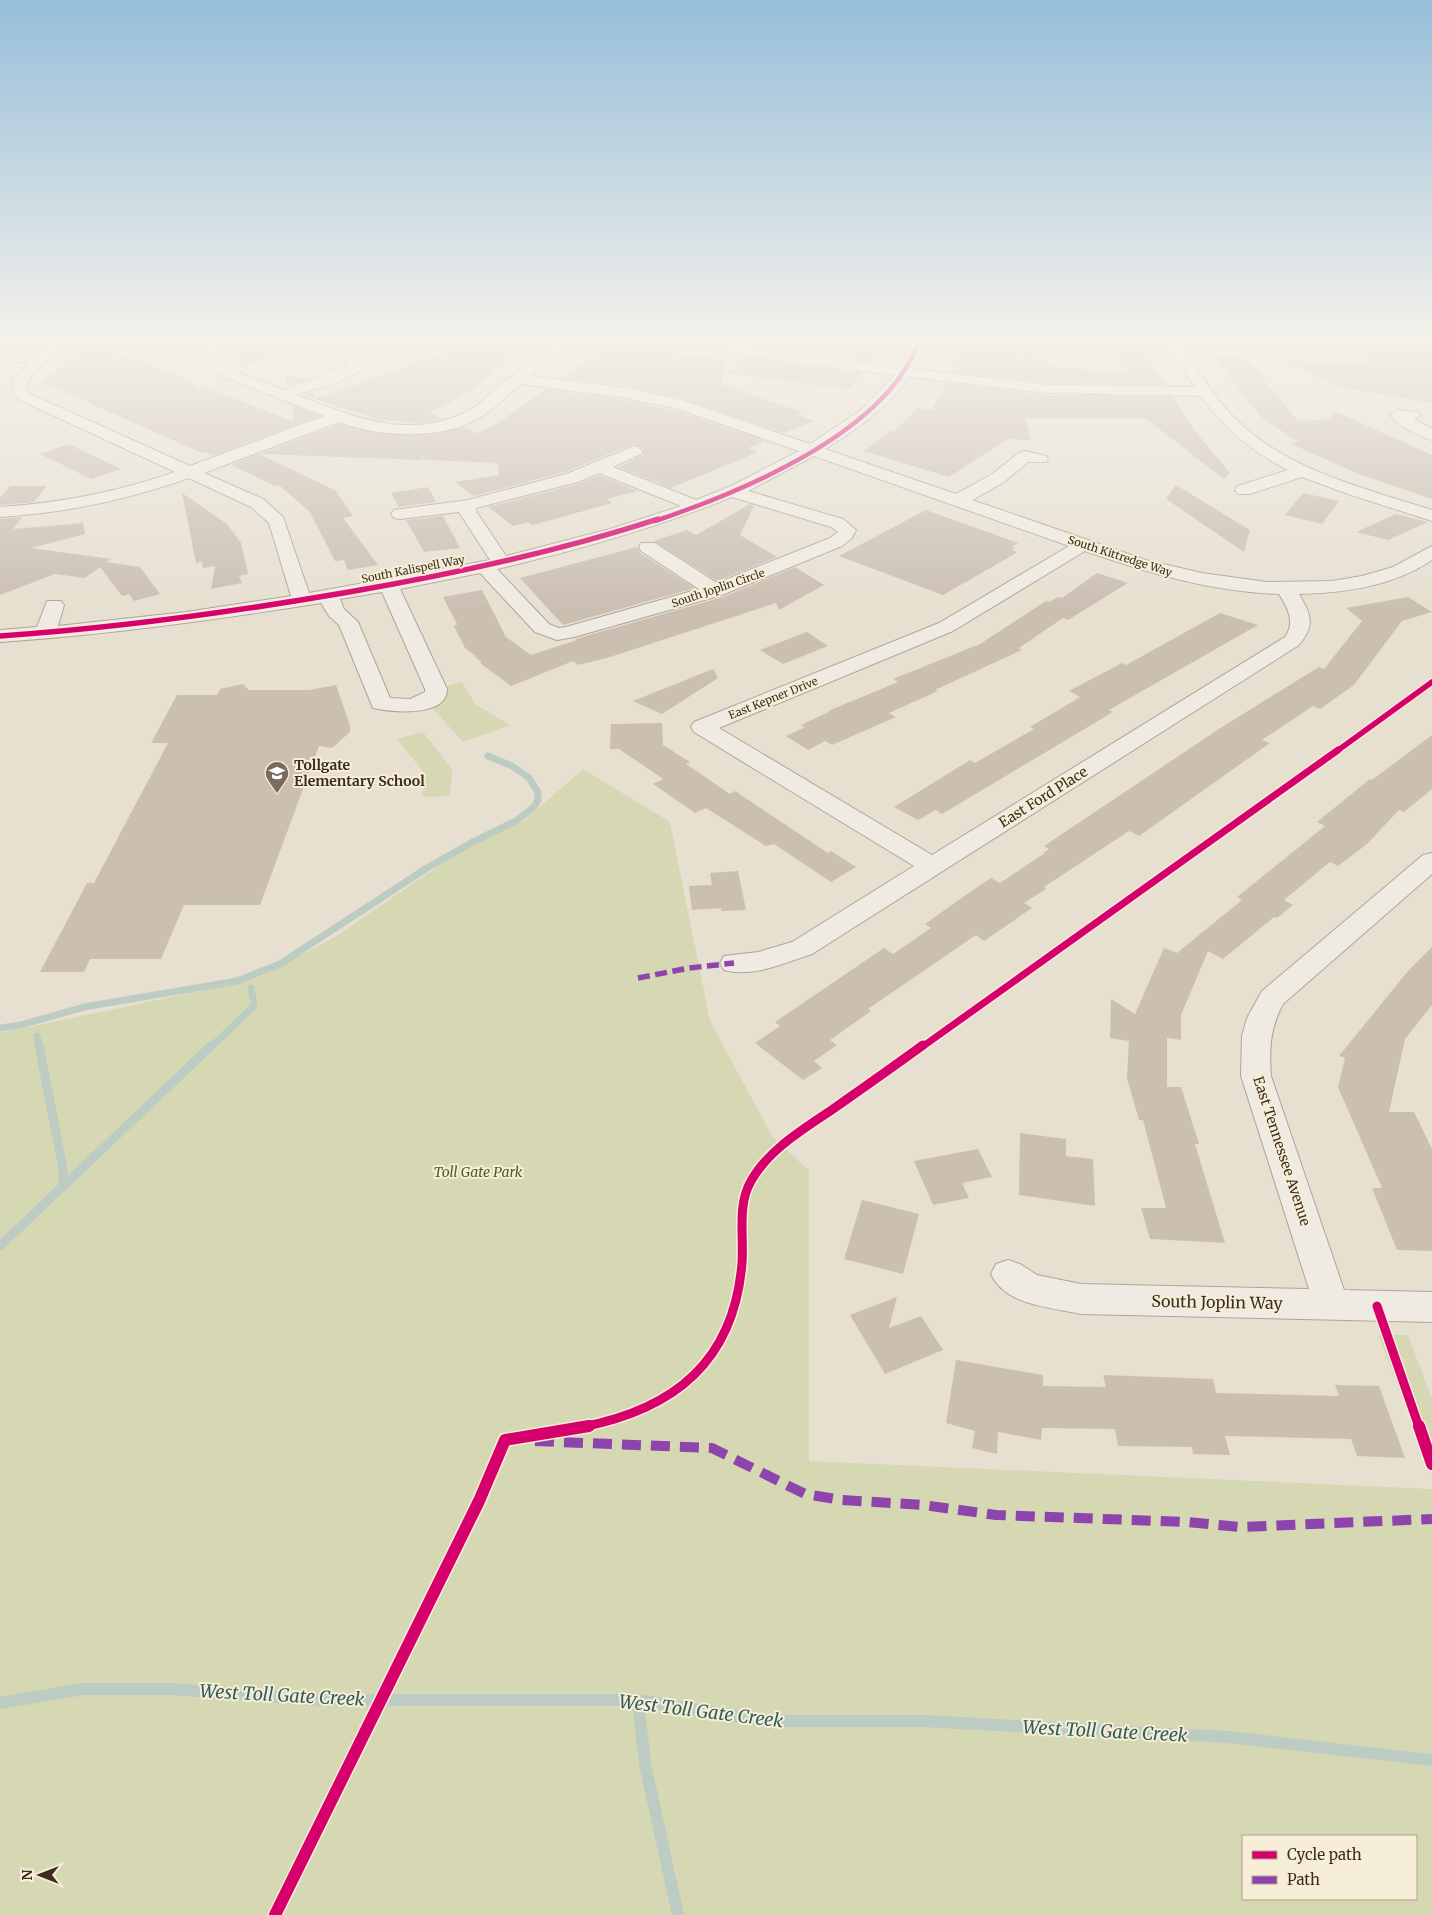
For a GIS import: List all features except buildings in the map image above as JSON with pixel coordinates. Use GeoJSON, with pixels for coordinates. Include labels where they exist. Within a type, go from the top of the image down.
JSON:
{"type":"FeatureCollection","features":[{"type":"Feature","properties":{"kind":"street"},"geometry":{"type":"LineString","coordinates":[[99,430],[258,503],[277,521],[302,601]]}},
{"type":"Feature","properties":{"kind":"street"},"geometry":{"type":"LineString","coordinates":[[0,512],[40,510],[96,501],[131,492],[300,430]]}},
{"type":"Feature","properties":{"kind":"street","name":"South Kittredge Way"},"geometry":{"type":"LineString","coordinates":[[757,430],[1139,564],[1194,578],[1245,585],[1319,587],[1370,580],[1409,567],[1432,552]]}},
{"type":"Feature","properties":{"kind":"street","name":"South Kalispell Way"},"geometry":{"type":"LineString","coordinates":[[0,636],[45,634],[193,617],[302,601],[493,564],[606,535],[694,505],[729,491],[813,450],[841,430]]}},
{"type":"Feature","properties":{"kind":"street"},"geometry":{"type":"LineString","coordinates":[[1239,430],[1268,452],[1305,470],[1432,516]]}},
{"type":"Feature","properties":{"kind":"street"},"geometry":{"type":"LineString","coordinates":[[400,514],[468,505],[572,478],[635,451]]}},
{"type":"Feature","properties":{"kind":"street"},"geometry":{"type":"LineString","coordinates":[[957,500],[998,478],[1025,456],[1040,459]]}},
{"type":"Feature","properties":{"kind":"street"},"geometry":{"type":"LineString","coordinates":[[599,467],[694,505]]}},
{"type":"Feature","properties":{"kind":"street"},"geometry":{"type":"LineString","coordinates":[[1244,490],[1305,470]]}},
{"type":"Feature","properties":{"kind":"street","name":"South Joplin Circle"},"geometry":{"type":"LineString","coordinates":[[468,505],[467,511],[493,564],[542,628],[557,634],[574,632],[715,591],[836,542],[846,534],[847,530],[837,523],[729,491]]}},
{"type":"Feature","properties":{"kind":"street","name":"East Kepner Drive"},"geometry":{"type":"LineString","coordinates":[[933,867],[702,727],[946,627],[1083,544]]}},
{"type":"Feature","properties":{"kind":"street"},"geometry":{"type":"LineString","coordinates":[[648,547],[715,591]]}},
{"type":"Feature","properties":{"kind":"street"},"geometry":{"type":"LineString","coordinates":[[328,596],[336,612],[348,622],[381,704],[396,707],[413,706],[427,702],[436,695],[436,689],[389,585]]}},
{"type":"Feature","properties":{"kind":"street","name":"East Ford Place"},"geometry":{"type":"LineString","coordinates":[[734,963],[759,961],[802,948],[1292,640],[1299,633],[1302,623],[1300,614],[1285,587]]}},
{"type":"Feature","properties":{"kind":"street"},"geometry":{"type":"LineString","coordinates":[[45,634],[54,605]]}},
{"type":"Feature","properties":{"kind":"street","name":"East Tennessee Avenue"},"geometry":{"type":"LineString","coordinates":[[1331,1304],[1256,1076],[1253,1047],[1259,1021],[1272,998],[1432,861]]}},
{"type":"Feature","properties":{"kind":"street","name":"South Joplin Way"},"geometry":{"type":"LineString","coordinates":[[1008,1274],[1028,1288],[1081,1299],[1432,1307]]}},
{"type":"Feature","properties":{"kind":"green space"},"geometry":{"type":"Polygon","coordinates":[[[462,682],[475,704],[510,725],[463,742],[427,702],[436,689],[462,682]]]}},
{"type":"Feature","properties":{"kind":"green space"},"geometry":{"type":"Polygon","coordinates":[[[423,732],[453,771],[449,796],[422,797],[426,775],[397,739],[423,732]]]}},
{"type":"Feature","properties":{"kind":"green space","name":"Toll Gate Park"},"geometry":{"type":"Polygon","coordinates":[[[583,769],[670,822],[710,1021],[772,1136],[809,1171],[809,1461],[1432,1489],[1432,1915],[0,1915],[0,1458],[5,1458],[0,1457],[0,1033],[219,987],[276,968],[335,937],[460,851],[525,820],[583,769]]]}},
{"type":"Feature","properties":{"kind":"green space"},"geometry":{"type":"Polygon","coordinates":[[[1378,1335],[1408,1335],[1432,1399],[1432,1474],[1378,1335]]]}},
{"type":"Feature","properties":{"kind":"waterway"},"geometry":{"type":"LineString","coordinates":[[0,1028],[21,1025],[84,1007],[237,981],[280,964],[427,868],[471,843],[516,821],[534,807],[538,800],[538,792],[529,778],[512,766],[488,756]]}},
{"type":"Feature","properties":{"kind":"waterway"},"geometry":{"type":"LineString","coordinates":[[211,1047],[252,1008],[254,1003],[251,988]]}},
{"type":"Feature","properties":{"kind":"waterway"},"geometry":{"type":"LineString","coordinates":[[37,1036],[39,1047]]}},
{"type":"Feature","properties":{"kind":"waterway"},"geometry":{"type":"LineString","coordinates":[[39,1045],[63,1169],[63,1185]]}},
{"type":"Feature","properties":{"kind":"waterway"},"geometry":{"type":"LineString","coordinates":[[0,1246],[212,1045]]}},
{"type":"Feature","properties":{"kind":"waterway","name":"West Toll Gate Creek"},"geometry":{"type":"LineString","coordinates":[[0,1703],[83,1689],[172,1689],[317,1700],[638,1700]]}},
{"type":"Feature","properties":{"kind":"waterway","name":"West Toll Gate Creek"},"geometry":{"type":"LineString","coordinates":[[638,1700],[765,1721],[922,1721],[1228,1737],[1432,1760]]}},
{"type":"Feature","properties":{"kind":"waterway"},"geometry":{"type":"LineString","coordinates":[[638,1700],[645,1764],[678,1915]]}},
{"type":"Feature","properties":{"kind":"marked path"},"geometry":{"type":"LineString","coordinates":[[638,978],[689,968],[734,963]]}},
{"type":"Feature","properties":{"kind":"marked path"},"geometry":{"type":"LineString","coordinates":[[535,1441],[712,1448],[805,1494],[842,1500],[923,1505],[996,1515],[1188,1522],[1240,1527],[1432,1519]]}},
{"type":"Feature","properties":{"kind":"cycle path"},"geometry":{"type":"LineString","coordinates":[[0,636],[140,624],[233,611],[430,577],[554,550],[678,513],[737,489],[793,462],[844,430]]}},
{"type":"Feature","properties":{"kind":"cycle path"},"geometry":{"type":"LineString","coordinates":[[275,1915],[479,1501],[505,1440],[589,1426],[629,1414],[664,1398],[694,1376],[718,1347],[735,1310],[742,1263],[742,1223],[746,1194],[750,1182],[771,1156],[789,1140],[1120,907],[1432,682]]}},
{"type":"Feature","properties":{"kind":"cycle path"},"geometry":{"type":"LineString","coordinates":[[1377,1306],[1432,1464]]}},
{"type":"Feature","properties":{"kind":"place","name":"Tollgate Elementary School"},"geometry":{"type":"Point","coordinates":[277,794]}}]}
